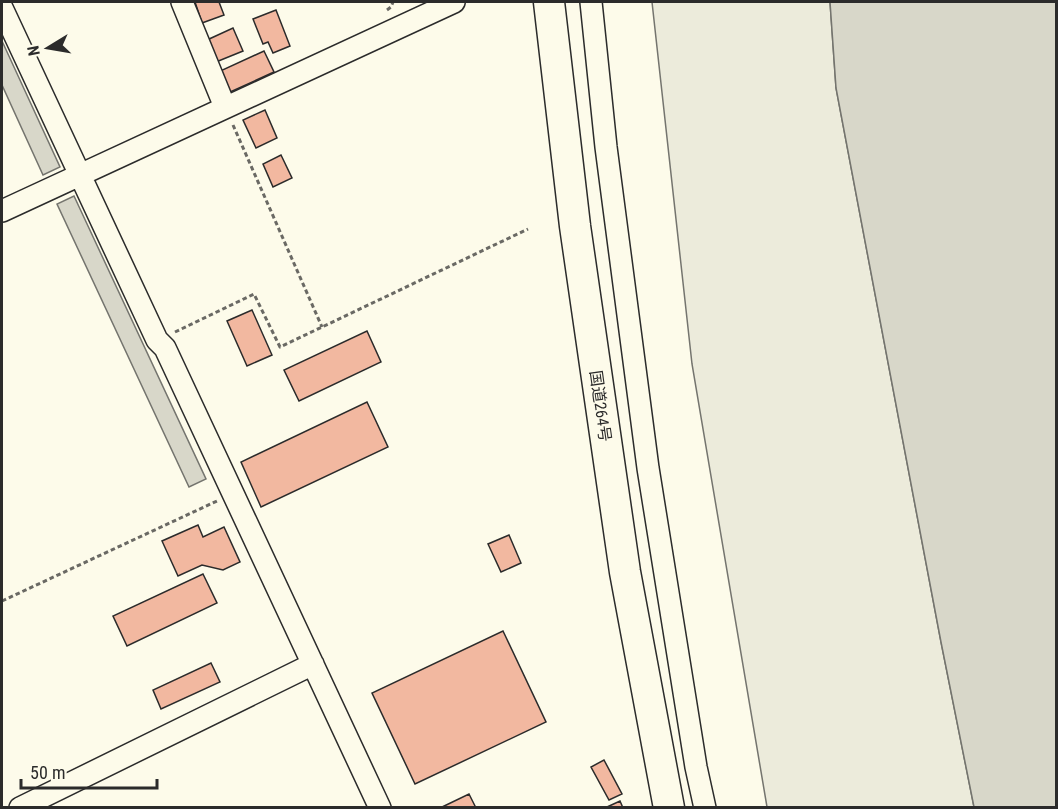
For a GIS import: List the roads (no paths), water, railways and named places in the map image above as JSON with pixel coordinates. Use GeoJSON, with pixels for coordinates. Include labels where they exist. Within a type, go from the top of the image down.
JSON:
{"type":"FeatureCollection","features":[{"type":"Feature","properties":{"kind":"highway","name":"国道264号"},"geometry":{"type":"LineString","coordinates":[[549,2],[574,226],[625,572],[669,807]]}},
{"type":"Feature","properties":{"kind":"street"},"geometry":{"type":"LineString","coordinates":[[182,2],[225,107]]}},
{"type":"Feature","properties":{"kind":"street"},"geometry":{"type":"LineString","coordinates":[[2,211],[454,2]]}},
{"type":"Feature","properties":{"kind":"street"},"geometry":{"type":"LineString","coordinates":[[591,2],[606,147],[648,468],[694,756],[705,807]]}},
{"type":"Feature","properties":{"kind":"street"},"geometry":{"type":"LineString","coordinates":[[2,8],[157,340],[165,348],[380,807]]}},
{"type":"Feature","properties":{"kind":"street"},"geometry":{"type":"LineString","coordinates":[[20,807],[313,664]]}}]}
